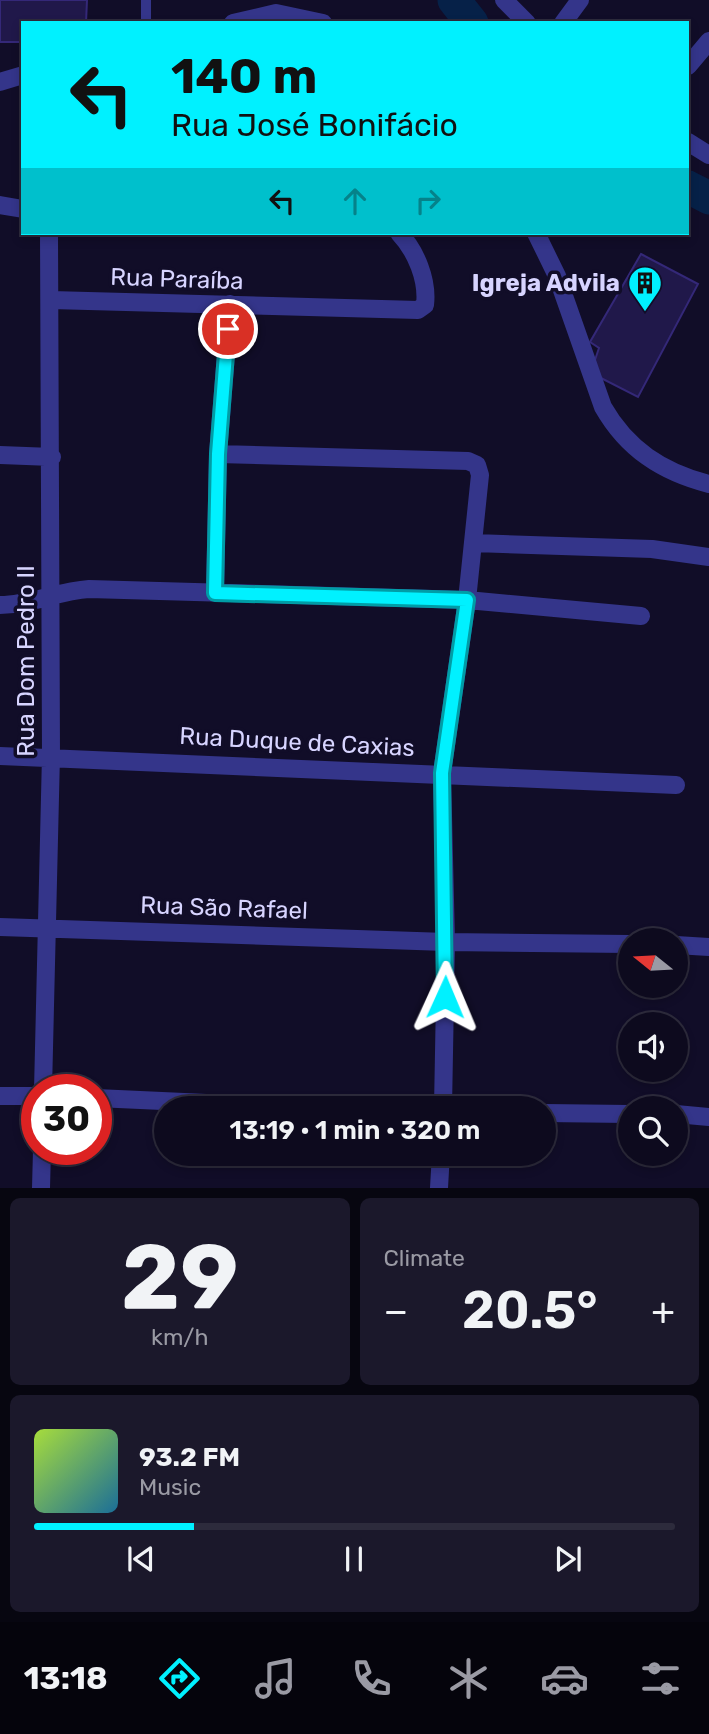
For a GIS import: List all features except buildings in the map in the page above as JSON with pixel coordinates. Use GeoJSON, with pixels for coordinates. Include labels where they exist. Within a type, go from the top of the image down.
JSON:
{"type":"FeatureCollection","features":[{"type":"Feature","properties":{"kind":"street"},"geometry":{"type":"LineString","coordinates":[[504,0],[525,21]]}},
{"type":"Feature","properties":{"kind":"street"},"geometry":{"type":"LineString","coordinates":[[564,21],[580,0]]}},
{"type":"Feature","properties":{"kind":"street"},"geometry":{"type":"LineString","coordinates":[[242,21],[276,13],[314,21]]}},
{"type":"Feature","properties":{"kind":"street"},"geometry":{"type":"LineString","coordinates":[[689,65],[709,41]]}},
{"type":"Feature","properties":{"kind":"street"},"geometry":{"type":"LineString","coordinates":[[0,82],[21,76]]}},
{"type":"Feature","properties":{"kind":"street"},"geometry":{"type":"LineString","coordinates":[[689,143],[709,155]]}},
{"type":"Feature","properties":{"kind":"street"},"geometry":{"type":"LineString","coordinates":[[0,205],[21,209]]}},
{"type":"Feature","properties":{"kind":"street","name":"Rua Dom Pedro II"},"geometry":{"type":"LineString","coordinates":[[43,1074],[51,755],[52,457],[49,235]]}},
{"type":"Feature","properties":{"kind":"street","name":"Rua Paraíba"},"geometry":{"type":"LineString","coordinates":[[51,300],[418,310],[425,305],[426,295],[416,256],[400,235]]}},
{"type":"Feature","properties":{"kind":"street"},"geometry":{"type":"LineString","coordinates":[[537,235],[557,276],[603,407],[614,427],[632,446],[656,463],[709,484]]}},
{"type":"Feature","properties":{"kind":"street"},"geometry":{"type":"LineString","coordinates":[[215,593],[218,454],[229,304]]}},
{"type":"Feature","properties":{"kind":"street"},"geometry":{"type":"LineString","coordinates":[[218,454],[468,461],[477,465],[480,475],[474,543],[442,773],[446,942],[443,1096]]}},
{"type":"Feature","properties":{"kind":"street"},"geometry":{"type":"LineString","coordinates":[[0,455],[52,457]]}},
{"type":"Feature","properties":{"kind":"street"},"geometry":{"type":"LineString","coordinates":[[474,543],[652,549],[709,557]]}},
{"type":"Feature","properties":{"kind":"street"},"geometry":{"type":"LineString","coordinates":[[0,605],[23,605],[50,596],[89,590],[467,600],[641,616]]}},
{"type":"Feature","properties":{"kind":"street","name":"Rua Duque de Caxias"},"geometry":{"type":"LineString","coordinates":[[0,755],[51,755],[676,785]]}},
{"type":"Feature","properties":{"kind":"street","name":"Rua São Rafael"},"geometry":{"type":"LineString","coordinates":[[0,927],[48,926],[446,942],[618,944]]}},
{"type":"Feature","properties":{"kind":"street"},"geometry":{"type":"LineString","coordinates":[[688,946],[709,947]]}},
{"type":"Feature","properties":{"kind":"street"},"geometry":{"type":"LineString","coordinates":[[0,1097],[21,1096]]}},
{"type":"Feature","properties":{"kind":"street"},"geometry":{"type":"LineString","coordinates":[[112,1099],[154,1101]]}},
{"type":"Feature","properties":{"kind":"street"},"geometry":{"type":"LineString","coordinates":[[556,1114],[618,1114]]}},
{"type":"Feature","properties":{"kind":"street"},"geometry":{"type":"LineString","coordinates":[[688,1115],[709,1117]]}},
{"type":"Feature","properties":{"kind":"street"},"geometry":{"type":"LineString","coordinates":[[41,1188],[42,1165]]}},
{"type":"Feature","properties":{"kind":"street"},"geometry":{"type":"LineString","coordinates":[[439,1188],[440,1166]]}},
{"type":"Feature","properties":{"kind":"lane"},"geometry":{"type":"LineString","coordinates":[[146,0],[146,21]]}},
{"type":"Feature","properties":{"kind":"waterway"},"geometry":{"type":"LineString","coordinates":[[454,0],[470,21]]}},
{"type":"Feature","properties":{"kind":"waterway"},"geometry":{"type":"LineString","coordinates":[[689,188],[709,198]]}},
{"type":"Feature","properties":{"kind":"place","name":"Igreja Advila"},"geometry":{"type":"Point","coordinates":[645,313]}},
{"type":"Feature","properties":{"kind":"route"},"geometry":{"type":"LineString","coordinates":[[228,329],[218,454],[215,593],[467,600],[442,773],[445,997]]}}]}
